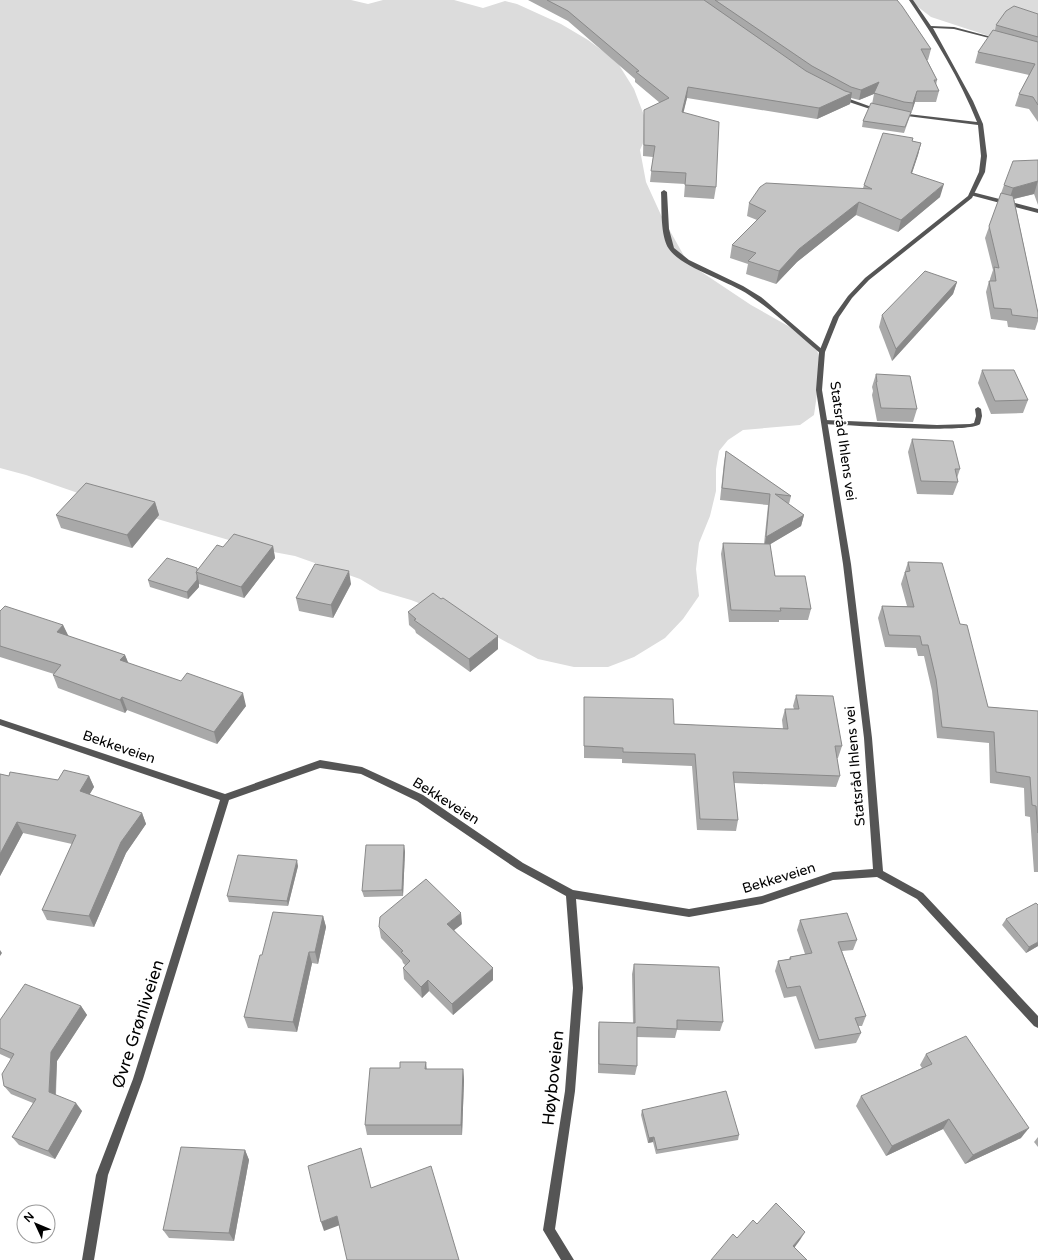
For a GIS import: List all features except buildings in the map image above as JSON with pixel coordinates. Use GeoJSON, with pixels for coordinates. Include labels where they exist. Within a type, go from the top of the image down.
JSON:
{"type":"FeatureCollection","features":[{"type":"Feature","properties":{"kind":"street","name":"Statsråd Ihlens vei"},"geometry":{"type":"LineString","coordinates":[[878,873],[868,738],[847,564],[820,390],[822,352],[836,317],[850,297],[867,279],[962,204],[972,194],[982,172],[984,156],[980,124],[971,101],[930,28],[911,0]]}},
{"type":"Feature","properties":{"kind":"street"},"geometry":{"type":"LineString","coordinates":[[930,28],[954,28],[1001,41]]}},
{"type":"Feature","properties":{"kind":"street"},"geometry":{"type":"LineString","coordinates":[[840,97],[862,106],[886,112]]}},
{"type":"Feature","properties":{"kind":"street"},"geometry":{"type":"LineString","coordinates":[[894,113],[980,124]]}},
{"type":"Feature","properties":{"kind":"street"},"geometry":{"type":"LineString","coordinates":[[664,192],[668,241],[672,248],[694,264],[748,292],[767,305],[822,352]]}},
{"type":"Feature","properties":{"kind":"street"},"geometry":{"type":"LineString","coordinates":[[972,194],[1038,211]]}},
{"type":"Feature","properties":{"kind":"street"},"geometry":{"type":"LineString","coordinates":[[825,422],[937,427],[971,426],[977,424],[979,416],[978,409]]}},
{"type":"Feature","properties":{"kind":"street","name":"Bekkeveien"},"geometry":{"type":"LineString","coordinates":[[0,722],[225,798],[320,764],[362,771],[420,798],[520,866],[571,894],[689,913],[762,900],[833,876],[878,873]]}},
{"type":"Feature","properties":{"kind":"street","name":"Øvre Grønliveien"},"geometry":{"type":"LineString","coordinates":[[88,1260],[102,1175],[138,1079],[225,798]]}},
{"type":"Feature","properties":{"kind":"street"},"geometry":{"type":"LineString","coordinates":[[878,873],[920,896],[1038,1022]]}},
{"type":"Feature","properties":{"kind":"street","name":"Høyboveien"},"geometry":{"type":"LineString","coordinates":[[568,1260],[549,1230],[570,1091],[578,988],[571,894]]}},
{"type":"Feature","properties":{"kind":"shaded area"},"geometry":{"type":"Polygon","coordinates":[[[0,0],[351,0],[368,4],[383,0],[454,0],[483,8],[505,1],[517,4],[561,24],[588,40],[611,57],[619,65],[634,89],[645,118],[647,134],[640,150],[646,182],[661,215],[688,263],[751,305],[797,331],[816,346],[820,361],[814,415],[800,425],[743,430],[728,440],[719,451],[716,469],[716,491],[710,516],[699,543],[696,569],[699,596],[683,619],[665,638],[634,657],[608,667],[574,667],[538,659],[473,624],[411,600],[380,591],[360,579],[295,556],[263,550],[154,518],[26,475],[0,468],[0,0]]]}},
{"type":"Feature","properties":{"kind":"shaded area"},"geometry":{"type":"Polygon","coordinates":[[[909,0],[1038,0],[1038,52],[931,17],[909,0]]]}}]}
